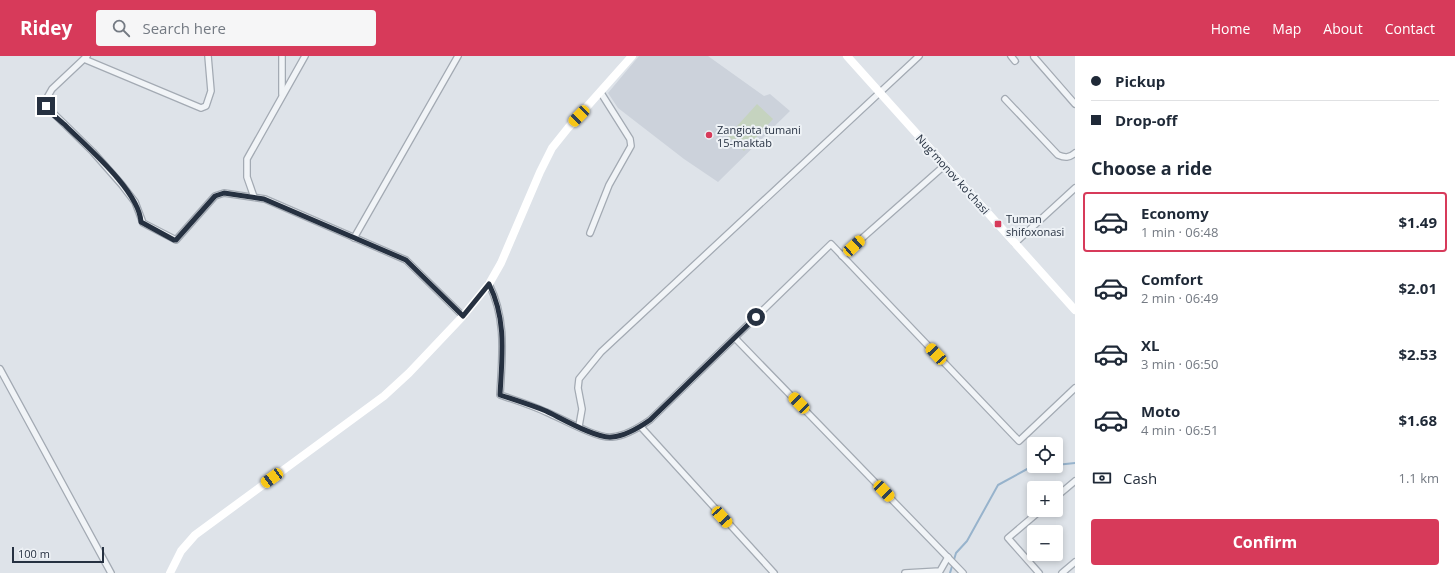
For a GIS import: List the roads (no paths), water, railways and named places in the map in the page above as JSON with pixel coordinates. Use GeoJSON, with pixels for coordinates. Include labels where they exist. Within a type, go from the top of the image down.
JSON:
{"type":"FeatureCollection","features":[{"type":"Feature","properties":{"kind":"street"},"geometry":{"type":"LineString","coordinates":[[208,56],[211,91],[206,106],[201,108],[85,58],[52,89],[48,96],[46,106],[93,152],[122,184],[135,202],[143,223],[176,240],[215,196],[220,193],[264,199],[406,260],[463,316]]}},
{"type":"Feature","properties":{"kind":"street"},"geometry":{"type":"LineString","coordinates":[[282,56],[282,94]]}},
{"type":"Feature","properties":{"kind":"street"},"geometry":{"type":"LineString","coordinates":[[254,197],[247,177],[247,160],[282,94],[305,56]]}},
{"type":"Feature","properties":{"kind":"street"},"geometry":{"type":"LineString","coordinates":[[354,238],[458,56]]}},
{"type":"Feature","properties":{"kind":"street"},"geometry":{"type":"LineString","coordinates":[[170,573],[181,551],[192,538],[384,396],[409,373],[463,316],[489,284],[501,263],[552,148],[632,56]]}},
{"type":"Feature","properties":{"kind":"street","name":"Nugʻmonov koʻchasi"},"geometry":{"type":"LineString","coordinates":[[847,56],[1075,310]]}},
{"type":"Feature","properties":{"kind":"street"},"geometry":{"type":"LineString","coordinates":[[578,426],[582,409],[578,388],[579,379],[601,352],[919,56]]}},
{"type":"Feature","properties":{"kind":"street"},"geometry":{"type":"LineString","coordinates":[[1034,57],[1075,104]]}},
{"type":"Feature","properties":{"kind":"street"},"geometry":{"type":"LineString","coordinates":[[590,233],[609,185],[631,146],[630,139],[601,93]]}},
{"type":"Feature","properties":{"kind":"street"},"geometry":{"type":"LineString","coordinates":[[1005,98],[1058,155],[1064,157],[1071,156],[1075,153]]}},
{"type":"Feature","properties":{"kind":"street"},"geometry":{"type":"LineString","coordinates":[[842,256],[946,165]]}},
{"type":"Feature","properties":{"kind":"street"},"geometry":{"type":"LineString","coordinates":[[1015,243],[1075,188]]}},
{"type":"Feature","properties":{"kind":"street"},"geometry":{"type":"LineString","coordinates":[[489,284],[495,297],[503,337],[500,395],[601,436],[611,437],[641,426],[650,420],[831,244],[1019,442],[1075,388]]}},
{"type":"Feature","properties":{"kind":"street"},"geometry":{"type":"LineString","coordinates":[[735,338],[963,573]]}},
{"type":"Feature","properties":{"kind":"street"},"geometry":{"type":"LineString","coordinates":[[0,369],[111,573]]}},
{"type":"Feature","properties":{"kind":"street"},"geometry":{"type":"LineString","coordinates":[[641,426],[774,573]]}},
{"type":"Feature","properties":{"kind":"street"},"geometry":{"type":"LineString","coordinates":[[1063,491],[1075,481]]}},
{"type":"Feature","properties":{"kind":"street"},"geometry":{"type":"LineString","coordinates":[[1033,517],[1008,538],[1039,573]]}},
{"type":"Feature","properties":{"kind":"street"},"geometry":{"type":"LineString","coordinates":[[905,573],[940,571],[948,557]]}},
{"type":"Feature","properties":{"kind":"street"},"geometry":{"type":"LineString","coordinates":[[1062,573],[1075,562]]}},
{"type":"Feature","properties":{"kind":"waterway"},"geometry":{"type":"LineString","coordinates":[[1063,464],[1075,463]]}},
{"type":"Feature","properties":{"kind":"waterway"},"geometry":{"type":"LineString","coordinates":[[950,573],[956,553],[967,541],[998,485],[1027,469]]}},
{"type":"Feature","properties":{"kind":"place","name":"Zangiota tumani 15-maktab"},"geometry":{"type":"Point","coordinates":[709,135]}},
{"type":"Feature","properties":{"kind":"place","name":"Tuman shifoxonasi"},"geometry":{"type":"Point","coordinates":[998,224]}}]}
